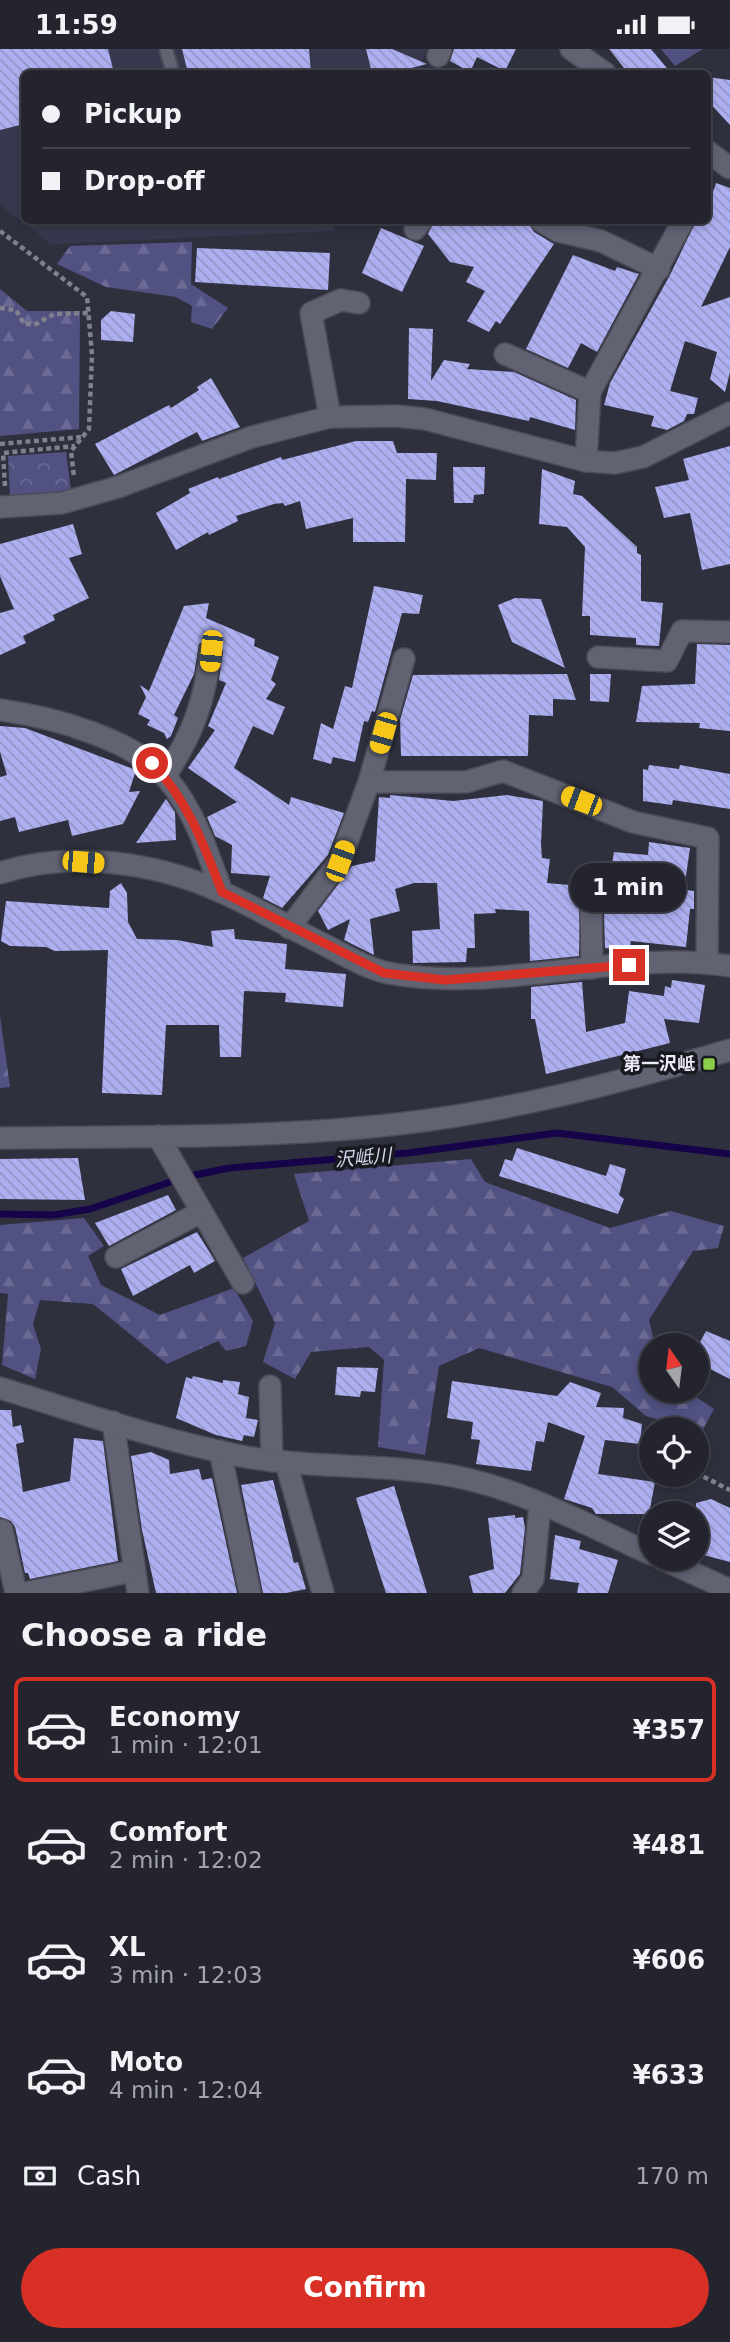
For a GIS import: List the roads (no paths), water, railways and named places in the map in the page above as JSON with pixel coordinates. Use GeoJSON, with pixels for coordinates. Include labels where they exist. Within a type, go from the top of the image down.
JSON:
{"type":"FeatureCollection","features":[{"type":"Feature","properties":{"kind":"street"},"geometry":{"type":"LineString","coordinates":[[571,49],[601,70]]}},
{"type":"Feature","properties":{"kind":"street"},"geometry":{"type":"LineString","coordinates":[[547,224],[558,230],[601,241],[659,269]]}},
{"type":"Feature","properties":{"kind":"street"},"geometry":{"type":"LineString","coordinates":[[586,461],[590,392],[682,224]]}},
{"type":"Feature","properties":{"kind":"street"},"geometry":{"type":"LineString","coordinates":[[330,417],[311,313],[341,300],[359,303]]}},
{"type":"Feature","properties":{"kind":"street"},"geometry":{"type":"LineString","coordinates":[[505,354],[590,392]]}},
{"type":"Feature","properties":{"kind":"street"},"geometry":{"type":"LineString","coordinates":[[0,507],[62,503],[77,499],[118,487],[252,437],[330,417],[397,416],[425,419],[586,461],[615,463],[643,457],[730,413]]}},
{"type":"Feature","properties":{"kind":"street"},"geometry":{"type":"LineString","coordinates":[[598,657],[667,661],[682,631],[730,632]]}},
{"type":"Feature","properties":{"kind":"street"},"geometry":{"type":"LineString","coordinates":[[164,776],[187,742],[208,679],[211,651]]}},
{"type":"Feature","properties":{"kind":"street"},"geometry":{"type":"LineString","coordinates":[[289,928],[340,861],[369,782],[404,659]]}},
{"type":"Feature","properties":{"kind":"street"},"geometry":{"type":"LineString","coordinates":[[0,710],[40,716],[119,745],[152,763],[164,776],[200,834],[222,892]]}},
{"type":"Feature","properties":{"kind":"street"},"geometry":{"type":"LineString","coordinates":[[369,782],[466,782],[503,771],[633,822],[708,838],[707,963]]}},
{"type":"Feature","properties":{"kind":"street"},"geometry":{"type":"LineString","coordinates":[[0,873],[28,864],[83,862],[165,870],[222,892],[289,928],[384,973],[445,980],[592,968],[707,963],[730,966]]}},
{"type":"Feature","properties":{"kind":"street"},"geometry":{"type":"LineString","coordinates":[[592,968],[591,912],[595,879]]}},
{"type":"Feature","properties":{"kind":"street"},"geometry":{"type":"LineString","coordinates":[[0,1138],[158,1136],[339,1129],[470,1114],[600,1087],[730,1050]]}},
{"type":"Feature","properties":{"kind":"street"},"geometry":{"type":"LineString","coordinates":[[158,1136],[243,1283]]}},
{"type":"Feature","properties":{"kind":"street"},"geometry":{"type":"LineString","coordinates":[[116,1257],[201,1212]]}},
{"type":"Feature","properties":{"kind":"street"},"geometry":{"type":"LineString","coordinates":[[270,1386],[279,1462],[323,1593]]}},
{"type":"Feature","properties":{"kind":"street"},"geometry":{"type":"LineString","coordinates":[[0,1388],[220,1451],[279,1462],[387,1468],[456,1477],[492,1486],[540,1504],[639,1549]]}},
{"type":"Feature","properties":{"kind":"street"},"geometry":{"type":"LineString","coordinates":[[113,1422],[138,1593]]}},
{"type":"Feature","properties":{"kind":"street"},"geometry":{"type":"LineString","coordinates":[[220,1451],[250,1593]]}},
{"type":"Feature","properties":{"kind":"street"},"geometry":{"type":"LineString","coordinates":[[523,1593],[533,1579],[540,1504]]}},
{"type":"Feature","properties":{"kind":"street"},"geometry":{"type":"LineString","coordinates":[[2,1530],[16,1593]]}},
{"type":"Feature","properties":{"kind":"street"},"geometry":{"type":"LineString","coordinates":[[25,1593],[133,1571]]}},
{"type":"Feature","properties":{"kind":"street"},"geometry":{"type":"LineString","coordinates":[[687,1571],[729,1591]]}},
{"type":"Feature","properties":{"kind":"lane"},"geometry":{"type":"LineString","coordinates":[[166,49],[172,70]]}},
{"type":"Feature","properties":{"kind":"waterway","name":"沢岻川"},"geometry":{"type":"LineString","coordinates":[[0,1214],[54,1215],[90,1209],[185,1177],[229,1168],[408,1153],[557,1133],[730,1154]]}},
{"type":"Feature","properties":{"kind":"place","name":"第一沢岻"},"geometry":{"type":"Point","coordinates":[709,1064]}}]}
